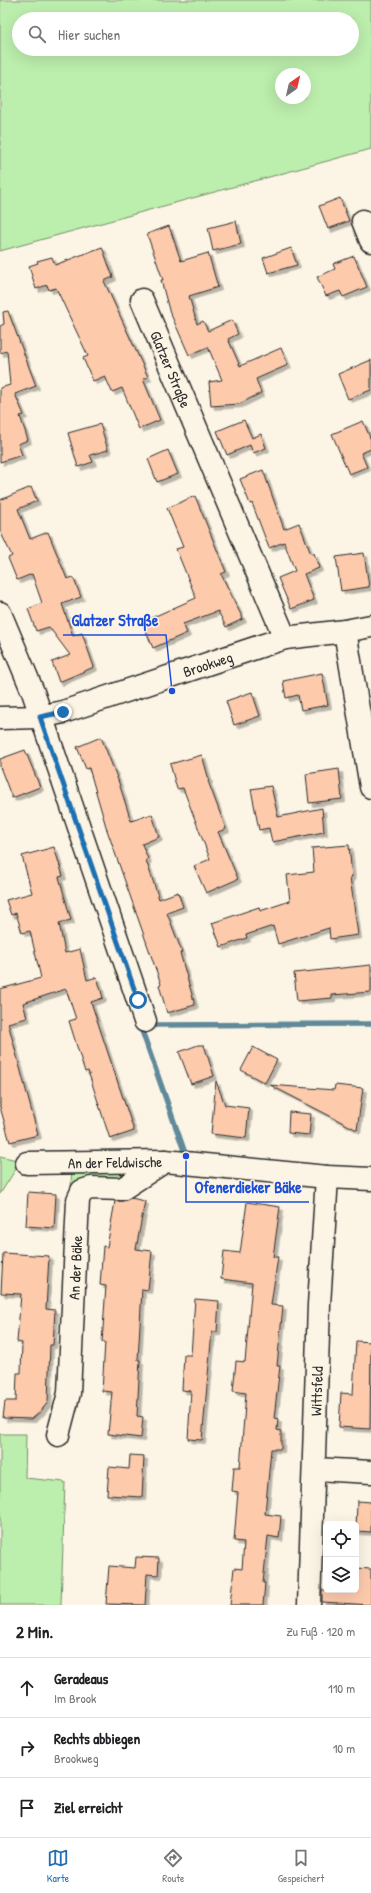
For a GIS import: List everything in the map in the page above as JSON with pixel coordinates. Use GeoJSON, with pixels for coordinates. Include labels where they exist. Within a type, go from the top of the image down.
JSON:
{"type":"FeatureCollection","features":[{"type":"Feature","properties":{"kind":"street"},"geometry":{"type":"LineString","coordinates":[[363,221],[371,241]]}},
{"type":"Feature","properties":{"kind":"street","name":"Glatzer Straße"},"geometry":{"type":"LineString","coordinates":[[142,300],[286,638]]}},
{"type":"Feature","properties":{"kind":"street"},"geometry":{"type":"LineString","coordinates":[[0,613],[33,692],[40,717],[145,1021]]}},
{"type":"Feature","properties":{"kind":"street","name":"Brookweg"},"geometry":{"type":"LineString","coordinates":[[0,718],[40,717],[63,712],[286,638],[345,631],[371,626]]}},
{"type":"Feature","properties":{"kind":"street"},"geometry":{"type":"LineString","coordinates":[[345,631],[371,787]]}},
{"type":"Feature","properties":{"kind":"street","name":"An der Feldwische"},"geometry":{"type":"LineString","coordinates":[[27,1163],[165,1161],[327,1177],[371,1179]]}},
{"type":"Feature","properties":{"kind":"street","name":"An der Bäke"},"geometry":{"type":"LineString","coordinates":[[58,1435],[69,1393],[78,1200],[82,1191],[91,1188],[122,1189],[165,1161]]}},
{"type":"Feature","properties":{"kind":"street","name":"Wittsfeld"},"geometry":{"type":"LineString","coordinates":[[309,1605],[315,1469],[319,1305],[327,1177]]}},
{"type":"Feature","properties":{"kind":"street"},"geometry":{"type":"LineString","coordinates":[[315,1469],[371,1472]]}},
{"type":"Feature","properties":{"kind":"green space"},"geometry":{"type":"Polygon","coordinates":[[[0,0],[371,0],[371,149],[0,251],[0,0]]]}},
{"type":"Feature","properties":{"kind":"green space"},"geometry":{"type":"Polygon","coordinates":[[[0,1156],[21,1161],[0,1194],[0,1156]]]}},
{"type":"Feature","properties":{"kind":"green space"},"geometry":{"type":"Polygon","coordinates":[[[165,1161],[91,1188],[71,1187],[72,1162],[165,1161]]]}},
{"type":"Feature","properties":{"kind":"green space"},"geometry":{"type":"Polygon","coordinates":[[[0,1434],[26,1434],[25,1478],[65,1482],[61,1605],[0,1605],[0,1434]]]}},
{"type":"Feature","properties":{"kind":"building"},"geometry":{"type":"Polygon","coordinates":[[[340,198],[349,221],[328,229],[319,206],[340,198]]]}},
{"type":"Feature","properties":{"kind":"building"},"geometry":{"type":"Polygon","coordinates":[[[236,221],[241,244],[213,251],[208,228],[236,221]]]}},
{"type":"Feature","properties":{"kind":"building"},"geometry":{"type":"Polygon","coordinates":[[[169,226],[181,261],[208,253],[218,287],[189,296],[197,324],[203,321],[208,331],[232,320],[238,334],[228,339],[240,366],[281,348],[288,365],[256,379],[261,393],[239,404],[211,406],[209,382],[222,380],[208,347],[189,355],[169,310],[161,280],[163,280],[147,234],[169,226]]]}},
{"type":"Feature","properties":{"kind":"building"},"geometry":{"type":"Polygon","coordinates":[[[102,247],[113,277],[104,281],[148,377],[143,379],[160,420],[139,429],[122,388],[112,392],[105,376],[93,381],[83,358],[88,356],[56,288],[49,290],[47,285],[36,289],[29,266],[38,263],[37,261],[52,257],[55,265],[102,247]]]}},
{"type":"Feature","properties":{"kind":"building"},"geometry":{"type":"Polygon","coordinates":[[[291,248],[297,265],[268,273],[263,258],[291,248]]]}},
{"type":"Feature","properties":{"kind":"building"},"geometry":{"type":"Polygon","coordinates":[[[354,256],[367,287],[343,297],[340,291],[326,296],[317,277],[335,269],[333,264],[354,256]]]}},
{"type":"Feature","properties":{"kind":"building"},"geometry":{"type":"Polygon","coordinates":[[[8,311],[36,386],[15,394],[24,415],[20,416],[28,440],[18,444],[22,455],[0,462],[0,388],[10,385],[7,351],[0,353],[0,326],[4,324],[3,312],[8,311]]]}},
{"type":"Feature","properties":{"kind":"building"},"geometry":{"type":"Polygon","coordinates":[[[371,360],[371,390],[348,399],[338,374],[371,360]]]}},
{"type":"Feature","properties":{"kind":"building"},"geometry":{"type":"Polygon","coordinates":[[[244,420],[252,438],[261,434],[266,448],[253,453],[250,445],[227,455],[217,431],[244,420]]]}},
{"type":"Feature","properties":{"kind":"building"},"geometry":{"type":"Polygon","coordinates":[[[363,421],[371,440],[371,449],[361,453],[367,467],[349,474],[332,434],[363,421]]]}},
{"type":"Feature","properties":{"kind":"building"},"geometry":{"type":"Polygon","coordinates":[[[100,424],[108,450],[90,455],[93,462],[78,467],[68,433],[100,424]]]}},
{"type":"Feature","properties":{"kind":"building"},"geometry":{"type":"Polygon","coordinates":[[[168,450],[178,474],[157,482],[148,459],[168,450]]]}},
{"type":"Feature","properties":{"kind":"building"},"geometry":{"type":"Polygon","coordinates":[[[263,470],[284,529],[299,523],[311,554],[314,553],[319,568],[304,574],[314,600],[291,609],[278,578],[295,571],[284,542],[269,548],[252,503],[250,504],[240,479],[263,470]]]}},
{"type":"Feature","properties":{"kind":"building"},"geometry":{"type":"Polygon","coordinates":[[[31,487],[37,501],[18,509],[30,539],[48,532],[67,579],[73,577],[81,597],[62,604],[73,636],[82,633],[94,667],[59,682],[52,662],[70,655],[49,627],[36,631],[28,609],[42,603],[32,574],[17,580],[8,558],[12,556],[0,531],[0,500],[31,487]]]}},
{"type":"Feature","properties":{"kind":"building"},"geometry":{"type":"Polygon","coordinates":[[[195,496],[226,572],[221,574],[243,619],[226,627],[218,611],[183,624],[187,633],[153,648],[142,622],[196,598],[176,549],[183,547],[167,508],[195,496]]]}},
{"type":"Feature","properties":{"kind":"building"},"geometry":{"type":"Polygon","coordinates":[[[364,553],[369,587],[341,591],[336,557],[364,553]]]}},
{"type":"Feature","properties":{"kind":"building"},"geometry":{"type":"Polygon","coordinates":[[[322,673],[328,705],[301,710],[298,695],[286,698],[283,681],[322,673]]]}},
{"type":"Feature","properties":{"kind":"building"},"geometry":{"type":"Polygon","coordinates":[[[252,692],[260,716],[234,725],[226,701],[252,692]]]}},
{"type":"Feature","properties":{"kind":"building"},"geometry":{"type":"Polygon","coordinates":[[[101,737],[118,780],[131,821],[152,814],[159,837],[142,844],[148,859],[146,860],[159,899],[178,892],[183,907],[167,913],[182,952],[180,953],[195,1005],[167,1013],[159,985],[161,984],[107,830],[89,768],[86,769],[77,747],[101,737]]]}},
{"type":"Feature","properties":{"kind":"building"},"geometry":{"type":"Polygon","coordinates":[[[25,750],[40,787],[12,798],[0,767],[0,759],[25,750]]]}},
{"type":"Feature","properties":{"kind":"building"},"geometry":{"type":"Polygon","coordinates":[[[202,755],[208,781],[226,829],[218,832],[238,879],[206,893],[194,866],[210,859],[183,788],[177,789],[170,764],[202,755]]]}},
{"type":"Feature","properties":{"kind":"building"},"geometry":{"type":"Polygon","coordinates":[[[339,769],[342,799],[309,803],[306,774],[339,769]]]}},
{"type":"Feature","properties":{"kind":"building"},"geometry":{"type":"Polygon","coordinates":[[[271,786],[278,817],[322,808],[324,832],[272,842],[269,828],[259,830],[251,789],[271,786]]]}},
{"type":"Feature","properties":{"kind":"building"},"geometry":{"type":"Polygon","coordinates":[[[349,845],[352,877],[350,877],[358,935],[330,939],[329,928],[278,944],[273,926],[246,935],[247,938],[221,947],[212,923],[259,907],[260,911],[290,901],[287,875],[314,872],[312,848],[349,845]]]}},
{"type":"Feature","properties":{"kind":"building"},"geometry":{"type":"Polygon","coordinates":[[[54,847],[63,876],[59,877],[71,920],[59,923],[65,953],[80,949],[87,980],[97,977],[103,998],[91,1002],[134,1131],[110,1139],[88,1071],[85,1072],[69,1021],[76,1019],[66,989],[23,1003],[27,1018],[8,1023],[38,1135],[10,1142],[0,1107],[0,989],[41,978],[30,931],[22,933],[16,913],[11,915],[6,900],[32,893],[22,856],[54,847]]]}},
{"type":"Feature","properties":{"kind":"building"},"geometry":{"type":"Polygon","coordinates":[[[371,965],[371,992],[332,995],[332,998],[297,1001],[294,973],[371,965]]]}},
{"type":"Feature","properties":{"kind":"building"},"geometry":{"type":"Polygon","coordinates":[[[198,1045],[204,1045],[214,1076],[191,1084],[179,1052],[198,1045]]]}},
{"type":"Feature","properties":{"kind":"building"},"geometry":{"type":"Polygon","coordinates":[[[253,1047],[277,1060],[265,1083],[241,1070],[253,1047]]]}},
{"type":"Feature","properties":{"kind":"building"},"geometry":{"type":"Polygon","coordinates":[[[216,1081],[225,1105],[249,1108],[246,1138],[211,1134],[216,1081]]]}},
{"type":"Feature","properties":{"kind":"building"},"geometry":{"type":"Polygon","coordinates":[[[270,1085],[334,1090],[335,1085],[363,1088],[357,1130],[270,1085]]]}},
{"type":"Feature","properties":{"kind":"building"},"geometry":{"type":"Polygon","coordinates":[[[289,1112],[311,1114],[309,1135],[288,1133],[289,1112]]]}},
{"type":"Feature","properties":{"kind":"building"},"geometry":{"type":"Polygon","coordinates":[[[28,1192],[56,1194],[54,1228],[26,1226],[28,1192]]]}},
{"type":"Feature","properties":{"kind":"building"},"geometry":{"type":"Polygon","coordinates":[[[131,1198],[145,1201],[136,1249],[152,1251],[148,1290],[142,1289],[138,1360],[140,1360],[137,1416],[143,1417],[141,1438],[108,1434],[112,1392],[102,1391],[105,1342],[102,1342],[106,1286],[100,1285],[103,1246],[107,1247],[115,1201],[122,1201],[131,1198]]]}},
{"type":"Feature","properties":{"kind":"building"},"geometry":{"type":"Polygon","coordinates":[[[247,1202],[280,1207],[273,1257],[278,1257],[271,1305],[283,1306],[277,1366],[280,1366],[274,1418],[278,1419],[277,1430],[281,1431],[281,1449],[271,1449],[265,1514],[281,1516],[279,1538],[268,1536],[263,1583],[265,1583],[263,1605],[230,1605],[234,1568],[242,1569],[244,1542],[234,1541],[238,1492],[232,1491],[234,1467],[240,1467],[246,1393],[233,1391],[236,1361],[245,1362],[252,1283],[221,1279],[224,1251],[240,1253],[247,1202]]]}},
{"type":"Feature","properties":{"kind":"building"},"geometry":{"type":"Polygon","coordinates":[[[3,1253],[49,1256],[46,1309],[55,1310],[53,1345],[50,1345],[48,1402],[32,1419],[3,1418],[5,1401],[16,1401],[17,1373],[21,1373],[22,1343],[17,1342],[21,1294],[1,1293],[3,1253]]]}},
{"type":"Feature","properties":{"kind":"building"},"geometry":{"type":"Polygon","coordinates":[[[195,1299],[219,1301],[217,1332],[212,1332],[202,1440],[188,1439],[191,1391],[182,1390],[184,1355],[191,1355],[195,1299]]]}},
{"type":"Feature","properties":{"kind":"building"},"geometry":{"type":"Polygon","coordinates":[[[356,1341],[371,1342],[370,1429],[339,1427],[341,1393],[353,1394],[356,1341]]]}},
{"type":"Feature","properties":{"kind":"building"},"geometry":{"type":"Polygon","coordinates":[[[130,1455],[144,1456],[142,1497],[107,1495],[109,1467],[129,1469],[130,1455]]]}},
{"type":"Feature","properties":{"kind":"building"},"geometry":{"type":"Polygon","coordinates":[[[357,1501],[371,1502],[371,1532],[359,1531],[359,1521],[356,1521],[357,1501]]]}},
{"type":"Feature","properties":{"kind":"building"},"geometry":{"type":"Polygon","coordinates":[[[136,1557],[159,1558],[158,1575],[147,1574],[145,1605],[106,1604],[109,1566],[135,1568],[136,1557]]]}},
{"type":"Feature","properties":{"kind":"building"},"geometry":{"type":"Polygon","coordinates":[[[359,1568],[371,1569],[371,1605],[322,1602],[322,1590],[323,1593],[359,1593],[359,1568]]]}},
{"type":"Feature","properties":{"kind":"waterway"},"geometry":{"type":"LineString","coordinates":[[155,1025],[371,1024]]}},
{"type":"Feature","properties":{"kind":"waterway"},"geometry":{"type":"LineString","coordinates":[[140,1025],[186,1156],[184,1156]]}},
{"type":"Feature","properties":{"kind":"place","name":"Glatzer Straße"},"geometry":{"type":"Point","coordinates":[172,691]}},
{"type":"Feature","properties":{"kind":"place","name":"Ofenerdieker Bäke"},"geometry":{"type":"Point","coordinates":[186,1156]}},
{"type":"Feature","properties":{"kind":"route"},"geometry":{"type":"LineString","coordinates":[[63,712],[40,717],[138,1000]]}}]}
